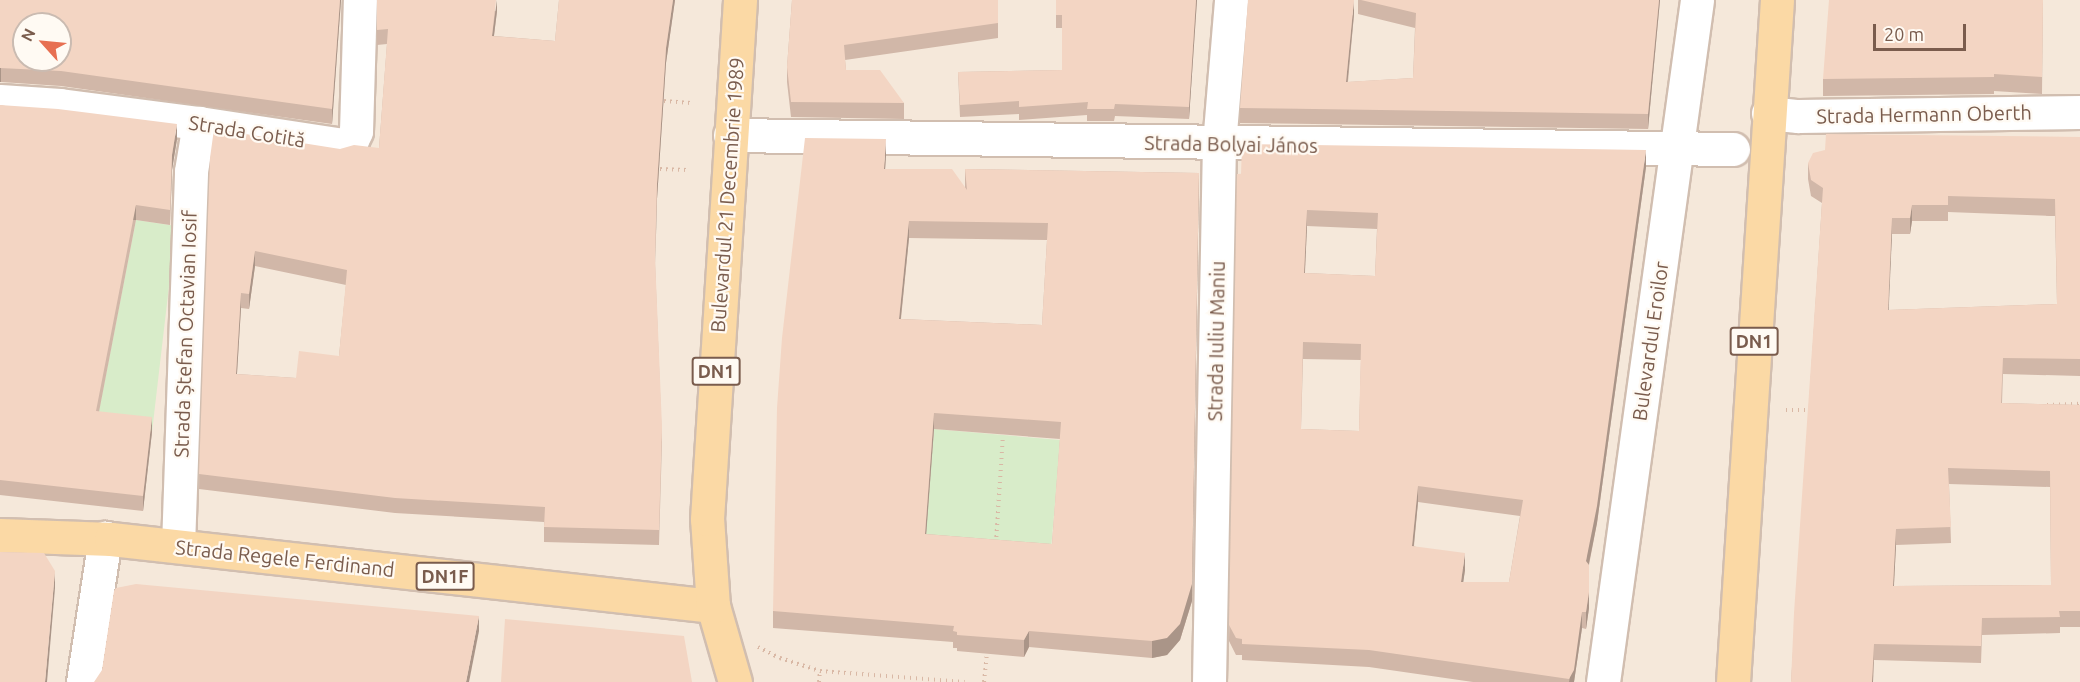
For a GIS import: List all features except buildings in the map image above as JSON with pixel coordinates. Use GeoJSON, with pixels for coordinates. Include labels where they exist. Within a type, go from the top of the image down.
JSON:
{"type":"FeatureCollection","features":[{"type":"Feature","properties":{"kind":"main road","name":"Bulevardul 21 Decembrie 1989"},"geometry":{"type":"LineString","coordinates":[[713,606],[707,519],[740,0]]}},
{"type":"Feature","properties":{"kind":"main road","name":"DN1"},"geometry":{"type":"LineString","coordinates":[[1733,682],[1777,0]]}},
{"type":"Feature","properties":{"kind":"main road","name":"Strada Regele Ferdinand"},"geometry":{"type":"LineString","coordinates":[[0,535],[105,538],[713,606]]}},
{"type":"Feature","properties":{"kind":"main road","name":"DN1"},"geometry":{"type":"LineString","coordinates":[[713,606],[735,682]]}},
{"type":"Feature","properties":{"kind":"street","name":"Strada Cotită"},"geometry":{"type":"LineString","coordinates":[[0,101],[60,105],[343,145],[352,140],[356,131],[360,0]]}},
{"type":"Feature","properties":{"kind":"street","name":"Strada Iuliu Maniu"},"geometry":{"type":"LineString","coordinates":[[1209,682],[1219,144],[1231,0]]}},
{"type":"Feature","properties":{"kind":"street","name":"Bulevardul Eroilor"},"geometry":{"type":"LineString","coordinates":[[1603,682],[1698,0]]}},
{"type":"Feature","properties":{"kind":"street","name":"Strada Hermann Oberth"},"geometry":{"type":"LineString","coordinates":[[1768,113],[1798,116],[2080,112]]}},
{"type":"Feature","properties":{"kind":"street","name":"Strada Ștefan Octavian Iosif"},"geometry":{"type":"LineString","coordinates":[[178,546],[191,171],[199,123]]}},
{"type":"Feature","properties":{"kind":"street","name":"Strada Bolyai János"},"geometry":{"type":"LineString","coordinates":[[730,135],[1219,144],[1733,149]]}},
{"type":"Feature","properties":{"kind":"street"},"geometry":{"type":"LineString","coordinates":[[83,682],[105,538]]}},
{"type":"Feature","properties":{"kind":"path"},"geometry":{"type":"LineString","coordinates":[[664,100],[691,102]]}},
{"type":"Feature","properties":{"kind":"path"},"geometry":{"type":"LineString","coordinates":[[660,169],[687,170]]}},
{"type":"Feature","properties":{"kind":"path"},"geometry":{"type":"LineString","coordinates":[[2045,405],[2080,404]]}},
{"type":"Feature","properties":{"kind":"path"},"geometry":{"type":"LineString","coordinates":[[1786,410],[1808,410]]}},
{"type":"Feature","properties":{"kind":"path"},"geometry":{"type":"LineString","coordinates":[[996,545],[1004,435]]}},
{"type":"Feature","properties":{"kind":"path"},"geometry":{"type":"LineString","coordinates":[[754,645],[780,658],[820,671],[965,682]]}},
{"type":"Feature","properties":{"kind":"path"},"geometry":{"type":"LineString","coordinates":[[984,682],[987,654]]}},
{"type":"Feature","properties":{"kind":"path"},"geometry":{"type":"LineString","coordinates":[[819,682],[820,671]]}},
{"type":"Feature","properties":{"kind":"shaded area"},"geometry":{"type":"Polygon","coordinates":[[[0,0],[2080,0],[2080,682],[0,682],[0,0]]]}},
{"type":"Feature","properties":{"kind":"green space"},"geometry":{"type":"Polygon","coordinates":[[[136,220],[176,226],[152,432],[96,426],[136,220]]]}},
{"type":"Feature","properties":{"kind":"green space"},"geometry":{"type":"Polygon","coordinates":[[[934,429],[1061,440],[1050,562],[923,551],[934,429]]]}}]}
